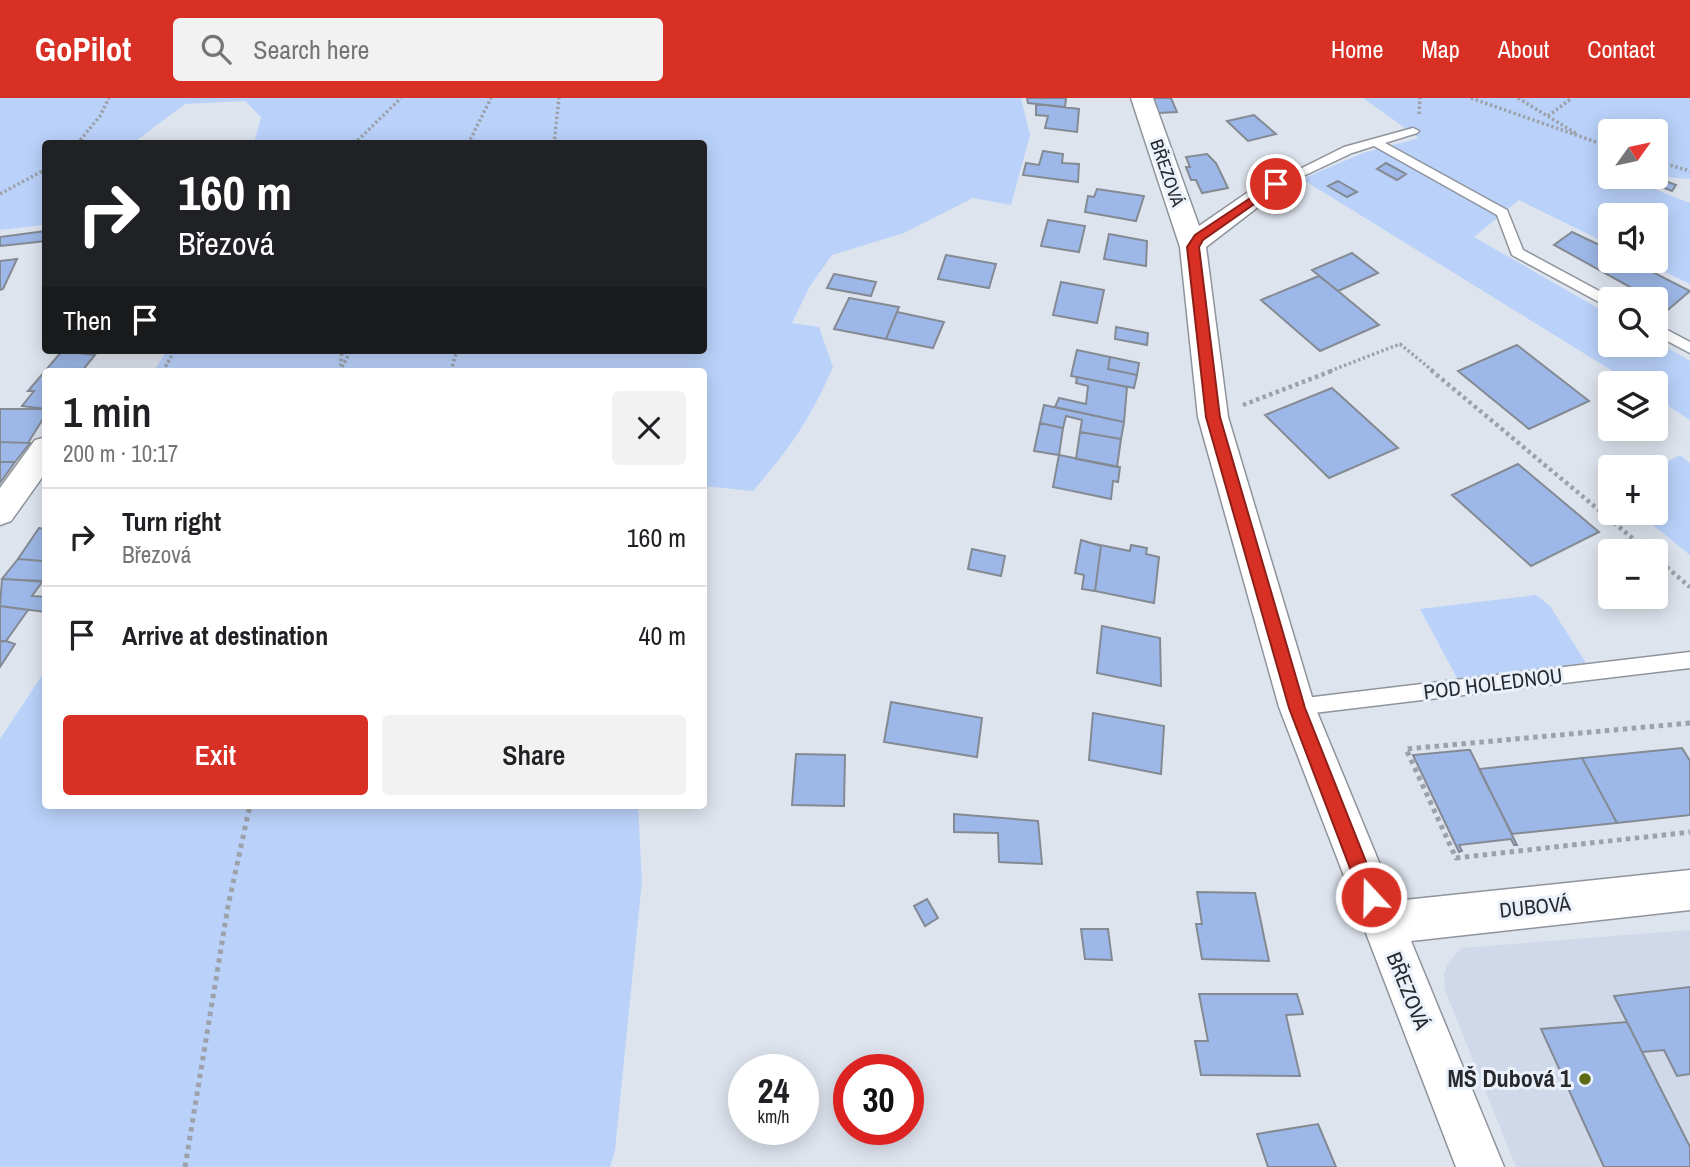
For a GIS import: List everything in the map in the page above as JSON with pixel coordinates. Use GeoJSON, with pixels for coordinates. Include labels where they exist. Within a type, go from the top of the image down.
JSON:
{"type":"FeatureCollection","features":[{"type":"Feature","properties":{"kind":"street","name":"BŘEZOVÁ"},"geometry":{"type":"LineString","coordinates":[[1142,98],[1193,247],[1213,417],[1297,708],[1480,1167]]}},
{"type":"Feature","properties":{"kind":"street"},"geometry":{"type":"LineString","coordinates":[[1193,247],[1199,238],[1276,184]]}},
{"type":"Feature","properties":{"kind":"street"},"geometry":{"type":"LineString","coordinates":[[0,512],[42,454]]}},
{"type":"Feature","properties":{"kind":"street","name":"DUBOVÁ"},"geometry":{"type":"LineString","coordinates":[[1381,923],[1690,890]]}},
{"type":"Feature","properties":{"kind":"lane"},"geometry":{"type":"LineString","coordinates":[[1276,184],[1348,150],[1413,131]]}},
{"type":"Feature","properties":{"kind":"lane"},"geometry":{"type":"LineString","coordinates":[[1375,142],[1503,213],[1517,252],[1598,296]]}},
{"type":"Feature","properties":{"kind":"lane"},"geometry":{"type":"LineString","coordinates":[[1668,335],[1690,348]]}},
{"type":"Feature","properties":{"kind":"lane","name":"POD HOLEDNOU"},"geometry":{"type":"LineString","coordinates":[[1297,708],[1690,660]]}},
{"type":"Feature","properties":{"kind":"path"},"geometry":{"type":"LineString","coordinates":[[80,140],[100,116],[109,98]]}},
{"type":"Feature","properties":{"kind":"path"},"geometry":{"type":"LineString","coordinates":[[358,140],[401,98]]}},
{"type":"Feature","properties":{"kind":"path"},"geometry":{"type":"LineString","coordinates":[[470,140],[491,98]]}},
{"type":"Feature","properties":{"kind":"path"},"geometry":{"type":"LineString","coordinates":[[554,140],[559,98]]}},
{"type":"Feature","properties":{"kind":"path"},"geometry":{"type":"LineString","coordinates":[[1471,98],[1598,143]]}},
{"type":"Feature","properties":{"kind":"path"},"geometry":{"type":"LineString","coordinates":[[1518,98],[1583,139]]}},
{"type":"Feature","properties":{"kind":"path"},"geometry":{"type":"LineString","coordinates":[[1548,116],[1572,98]]}},
{"type":"Feature","properties":{"kind":"path"},"geometry":{"type":"LineString","coordinates":[[1668,165],[1690,171]]}},
{"type":"Feature","properties":{"kind":"path"},"geometry":{"type":"LineString","coordinates":[[0,194],[42,171]]}},
{"type":"Feature","properties":{"kind":"path"},"geometry":{"type":"LineString","coordinates":[[1213,417],[1400,344],[1634,539]]}},
{"type":"Feature","properties":{"kind":"path"},"geometry":{"type":"LineString","coordinates":[[1668,568],[1690,587]]}},
{"type":"Feature","properties":{"kind":"path"},"geometry":{"type":"LineString","coordinates":[[1690,723],[1406,749],[1457,858],[1690,832]]}},
{"type":"Feature","properties":{"kind":"path"},"geometry":{"type":"LineString","coordinates":[[185,1167],[228,906],[249,809]]}},
{"type":"Feature","properties":{"kind":"shaded area"},"geometry":{"type":"Polygon","coordinates":[[[0,98],[1021,98],[1030,135],[1011,205],[973,198],[904,233],[832,255],[810,286],[792,323],[819,327],[833,367],[798,433],[753,491],[707,486],[707,368],[156,368],[165,354],[707,354],[707,140],[255,140],[261,117],[245,101],[185,104],[137,140],[42,140],[42,225],[0,230],[0,98]]]}},
{"type":"Feature","properties":{"kind":"shaded area"},"geometry":{"type":"Polygon","coordinates":[[[1363,98],[1690,98],[1690,179],[1668,177],[1668,119],[1598,119],[1598,189],[1654,189],[1690,203],[1690,284],[1667,273],[1668,203],[1598,203],[1598,239],[1519,200],[1474,237],[1598,308],[1598,357],[1668,357],[1668,348],[1690,361],[1690,420],[1668,406],[1668,371],[1613,371],[1302,179],[1363,153],[1419,138],[1363,98]]]}},
{"type":"Feature","properties":{"kind":"shaded area"},"geometry":{"type":"Polygon","coordinates":[[[1680,455],[1690,463],[1690,555],[1653,525],[1668,525],[1668,462],[1680,455]]]}},
{"type":"Feature","properties":{"kind":"shaded area"},"geometry":{"type":"Polygon","coordinates":[[[1536,595],[1550,606],[1586,663],[1457,678],[1420,609],[1536,595]]]}},
{"type":"Feature","properties":{"kind":"shaded area"},"geometry":{"type":"Polygon","coordinates":[[[42,676],[42,809],[638,809],[642,881],[615,1150],[610,1167],[0,1167],[0,739],[42,676]]]}},
{"type":"Feature","properties":{"kind":"shaded area","name":"MŠ Dubová 1"},"geometry":{"type":"Polygon","coordinates":[[[1690,930],[1690,1167],[1516,1167],[1445,990],[1444,975],[1448,963],[1461,948],[1690,930]]]}},
{"type":"Feature","properties":{"kind":"building"},"geometry":{"type":"Polygon","coordinates":[[[1027,98],[1066,98],[1065,107],[1028,103],[1027,98]]]}},
{"type":"Feature","properties":{"kind":"building"},"geometry":{"type":"Polygon","coordinates":[[[1151,98],[1171,98],[1177,112],[1158,113],[1151,98]]]}},
{"type":"Feature","properties":{"kind":"building"},"geometry":{"type":"Polygon","coordinates":[[[1036,104],[1079,109],[1077,132],[1045,128],[1048,116],[1036,115],[1036,104]]]}},
{"type":"Feature","properties":{"kind":"building"},"geometry":{"type":"Polygon","coordinates":[[[1254,115],[1276,134],[1248,141],[1227,121],[1254,115]]]}},
{"type":"Feature","properties":{"kind":"building"},"geometry":{"type":"Polygon","coordinates":[[[1043,151],[1063,154],[1062,163],[1079,164],[1078,182],[1023,175],[1026,163],[1039,165],[1043,151]]]}},
{"type":"Feature","properties":{"kind":"building"},"geometry":{"type":"Polygon","coordinates":[[[1207,154],[1216,163],[1228,188],[1202,193],[1196,180],[1191,180],[1186,167],[1190,167],[1186,157],[1207,154]]]}},
{"type":"Feature","properties":{"kind":"building"},"geometry":{"type":"Polygon","coordinates":[[[1386,163],[1406,174],[1397,180],[1377,169],[1386,163]]]}},
{"type":"Feature","properties":{"kind":"building"},"geometry":{"type":"Polygon","coordinates":[[[1338,181],[1357,192],[1347,197],[1328,186],[1338,181]]]}},
{"type":"Feature","properties":{"kind":"building"},"geometry":{"type":"Polygon","coordinates":[[[1668,182],[1676,185],[1672,191],[1667,189],[1668,182]]]}},
{"type":"Feature","properties":{"kind":"building"},"geometry":{"type":"Polygon","coordinates":[[[1097,189],[1144,196],[1136,221],[1085,212],[1088,196],[1094,197],[1097,189]]]}},
{"type":"Feature","properties":{"kind":"building"},"geometry":{"type":"Polygon","coordinates":[[[1048,220],[1085,226],[1079,252],[1041,246],[1048,220]]]}},
{"type":"Feature","properties":{"kind":"building"},"geometry":{"type":"Polygon","coordinates":[[[42,232],[42,241],[0,246],[0,237],[42,232]]]}},
{"type":"Feature","properties":{"kind":"building"},"geometry":{"type":"Polygon","coordinates":[[[1572,232],[1598,244],[1598,269],[1554,245],[1572,232]]]}},
{"type":"Feature","properties":{"kind":"building"},"geometry":{"type":"Polygon","coordinates":[[[1109,234],[1147,241],[1146,266],[1104,259],[1109,234]]]}},
{"type":"Feature","properties":{"kind":"building"},"geometry":{"type":"Polygon","coordinates":[[[1352,253],[1378,273],[1338,291],[1312,270],[1352,253]]]}},
{"type":"Feature","properties":{"kind":"building"},"geometry":{"type":"Polygon","coordinates":[[[946,255],[996,264],[989,288],[938,279],[946,255]]]}},
{"type":"Feature","properties":{"kind":"building"},"geometry":{"type":"Polygon","coordinates":[[[17,259],[3,289],[0,290],[0,261],[17,259]]]}},
{"type":"Feature","properties":{"kind":"building"},"geometry":{"type":"Polygon","coordinates":[[[1605,273],[1655,273],[1690,291],[1668,310],[1668,287],[1630,287],[1605,273]]]}},
{"type":"Feature","properties":{"kind":"building"},"geometry":{"type":"Polygon","coordinates":[[[834,274],[876,282],[871,296],[827,288],[834,274]]]}},
{"type":"Feature","properties":{"kind":"building"},"geometry":{"type":"Polygon","coordinates":[[[1319,276],[1379,325],[1320,351],[1261,300],[1319,276]]]}},
{"type":"Feature","properties":{"kind":"building"},"geometry":{"type":"Polygon","coordinates":[[[1061,282],[1104,290],[1097,323],[1053,315],[1061,282]]]}},
{"type":"Feature","properties":{"kind":"building"},"geometry":{"type":"Polygon","coordinates":[[[849,298],[899,307],[886,339],[834,329],[849,298]]]}},
{"type":"Feature","properties":{"kind":"building"},"geometry":{"type":"Polygon","coordinates":[[[897,312],[944,322],[933,348],[886,339],[897,312]]]}},
{"type":"Feature","properties":{"kind":"building"},"geometry":{"type":"Polygon","coordinates":[[[1116,327],[1148,333],[1147,345],[1115,339],[1116,327]]]}},
{"type":"Feature","properties":{"kind":"building"},"geometry":{"type":"Polygon","coordinates":[[[1517,345],[1589,401],[1529,429],[1458,371],[1517,345]]]}},
{"type":"Feature","properties":{"kind":"building"},"geometry":{"type":"Polygon","coordinates":[[[1077,350],[1110,357],[1108,369],[1137,375],[1134,388],[1071,376],[1077,350]]]}},
{"type":"Feature","properties":{"kind":"building"},"geometry":{"type":"Polygon","coordinates":[[[59,354],[95,355],[84,368],[48,368],[59,354]]]}},
{"type":"Feature","properties":{"kind":"building"},"geometry":{"type":"Polygon","coordinates":[[[1110,357],[1139,363],[1137,375],[1108,369],[1110,357]]]}},
{"type":"Feature","properties":{"kind":"building"},"geometry":{"type":"Polygon","coordinates":[[[42,375],[42,408],[22,406],[34,391],[28,391],[42,375]]]}},
{"type":"Feature","properties":{"kind":"building"},"geometry":{"type":"Polygon","coordinates":[[[1077,377],[1127,387],[1124,422],[1055,407],[1059,398],[1086,404],[1088,386],[1076,383],[1077,377]]]}},
{"type":"Feature","properties":{"kind":"building"},"geometry":{"type":"Polygon","coordinates":[[[1332,388],[1398,448],[1329,478],[1265,415],[1332,388]]]}},
{"type":"Feature","properties":{"kind":"building"},"geometry":{"type":"Polygon","coordinates":[[[1044,405],[1124,422],[1121,439],[1080,432],[1082,420],[1066,416],[1063,428],[1040,423],[1044,405]]]}},
{"type":"Feature","properties":{"kind":"building"},"geometry":{"type":"Polygon","coordinates":[[[0,409],[42,409],[42,420],[28,443],[0,442],[0,409]]]}},
{"type":"Feature","properties":{"kind":"building"},"geometry":{"type":"Polygon","coordinates":[[[1040,423],[1063,428],[1059,455],[1034,451],[1040,423]]]}},
{"type":"Feature","properties":{"kind":"building"},"geometry":{"type":"Polygon","coordinates":[[[1080,432],[1121,439],[1117,467],[1076,459],[1080,432]]]}},
{"type":"Feature","properties":{"kind":"building"},"geometry":{"type":"Polygon","coordinates":[[[0,442],[30,443],[15,462],[0,462],[0,442]]]}},
{"type":"Feature","properties":{"kind":"building"},"geometry":{"type":"Polygon","coordinates":[[[1059,455],[1120,467],[1118,482],[1113,481],[1111,499],[1053,487],[1059,455]]]}},
{"type":"Feature","properties":{"kind":"building"},"geometry":{"type":"Polygon","coordinates":[[[0,462],[15,462],[0,483],[0,462]]]}},
{"type":"Feature","properties":{"kind":"building"},"geometry":{"type":"Polygon","coordinates":[[[1518,464],[1599,532],[1531,566],[1452,495],[1518,464]]]}},
{"type":"Feature","properties":{"kind":"building"},"geometry":{"type":"Polygon","coordinates":[[[39,528],[42,528],[42,561],[18,559],[39,528]]]}},
{"type":"Feature","properties":{"kind":"building"},"geometry":{"type":"Polygon","coordinates":[[[1081,540],[1101,546],[1095,591],[1082,589],[1084,575],[1075,573],[1081,540]]]}},
{"type":"Feature","properties":{"kind":"building"},"geometry":{"type":"Polygon","coordinates":[[[1095,544],[1130,551],[1131,545],[1147,548],[1146,554],[1159,557],[1154,603],[1095,591],[1101,546],[1095,544]]]}},
{"type":"Feature","properties":{"kind":"building"},"geometry":{"type":"Polygon","coordinates":[[[972,549],[1005,556],[1001,576],[968,569],[972,549]]]}},
{"type":"Feature","properties":{"kind":"building"},"geometry":{"type":"Polygon","coordinates":[[[18,559],[42,561],[42,582],[2,579],[18,559]]]}},
{"type":"Feature","properties":{"kind":"building"},"geometry":{"type":"Polygon","coordinates":[[[2,579],[42,581],[32,596],[42,597],[42,611],[0,606],[2,579]]]}},
{"type":"Feature","properties":{"kind":"building"},"geometry":{"type":"Polygon","coordinates":[[[0,606],[28,610],[6,641],[0,641],[0,606]]]}},
{"type":"Feature","properties":{"kind":"building"},"geometry":{"type":"Polygon","coordinates":[[[1102,626],[1160,638],[1161,686],[1097,673],[1102,626]]]}},
{"type":"Feature","properties":{"kind":"building"},"geometry":{"type":"Polygon","coordinates":[[[0,642],[15,644],[0,667],[0,642]]]}},
{"type":"Feature","properties":{"kind":"building"},"geometry":{"type":"Polygon","coordinates":[[[891,702],[982,718],[977,757],[884,742],[891,702]]]}},
{"type":"Feature","properties":{"kind":"building"},"geometry":{"type":"Polygon","coordinates":[[[1093,713],[1164,726],[1161,774],[1089,760],[1093,713]]]}},
{"type":"Feature","properties":{"kind":"building"},"geometry":{"type":"Polygon","coordinates":[[[1682,748],[1690,761],[1690,815],[1617,823],[1582,758],[1682,748]]]}},
{"type":"Feature","properties":{"kind":"building"},"geometry":{"type":"Polygon","coordinates":[[[1470,750],[1517,845],[1514,845],[1511,839],[1459,845],[1462,851],[1459,852],[1413,755],[1470,750]]]}},
{"type":"Feature","properties":{"kind":"building"},"geometry":{"type":"Polygon","coordinates":[[[796,754],[845,755],[844,806],[792,805],[796,754]]]}},
{"type":"Feature","properties":{"kind":"building"},"geometry":{"type":"Polygon","coordinates":[[[1582,758],[1617,823],[1512,834],[1479,769],[1582,758]]]}},
{"type":"Feature","properties":{"kind":"building"},"geometry":{"type":"Polygon","coordinates":[[[954,814],[1038,821],[1042,864],[999,862],[998,833],[954,832],[954,814]]]}},
{"type":"Feature","properties":{"kind":"building"},"geometry":{"type":"Polygon","coordinates":[[[1197,892],[1255,893],[1269,961],[1202,959],[1196,924],[1202,924],[1197,892]]]}},
{"type":"Feature","properties":{"kind":"building"},"geometry":{"type":"Polygon","coordinates":[[[927,899],[938,918],[925,926],[914,906],[927,899]]]}},
{"type":"Feature","properties":{"kind":"building"},"geometry":{"type":"Polygon","coordinates":[[[1081,929],[1108,929],[1112,960],[1085,959],[1081,929]]]}},
{"type":"Feature","properties":{"kind":"building"},"geometry":{"type":"Polygon","coordinates":[[[1690,987],[1690,1074],[1677,1076],[1664,1050],[1642,1052],[1614,996],[1690,987]]]}},
{"type":"Feature","properties":{"kind":"building"},"geometry":{"type":"Polygon","coordinates":[[[1199,994],[1297,994],[1303,1014],[1286,1015],[1300,1076],[1201,1075],[1195,1041],[1208,1041],[1199,994]]]}},
{"type":"Feature","properties":{"kind":"building"},"geometry":{"type":"Polygon","coordinates":[[[1627,1022],[1690,1147],[1690,1167],[1604,1167],[1541,1029],[1627,1022]]]}},
{"type":"Feature","properties":{"kind":"building"},"geometry":{"type":"Polygon","coordinates":[[[1318,1124],[1336,1167],[1268,1167],[1257,1134],[1318,1124]]]}},
{"type":"Feature","properties":{"kind":"place","name":"MŠ Dubová 1"},"geometry":{"type":"Point","coordinates":[1585,1079]}},
{"type":"Feature","properties":{"kind":"route"},"geometry":{"type":"LineString","coordinates":[[1276,184],[1199,238],[1193,247],[1213,417],[1297,708],[1371,897]]}}]}
